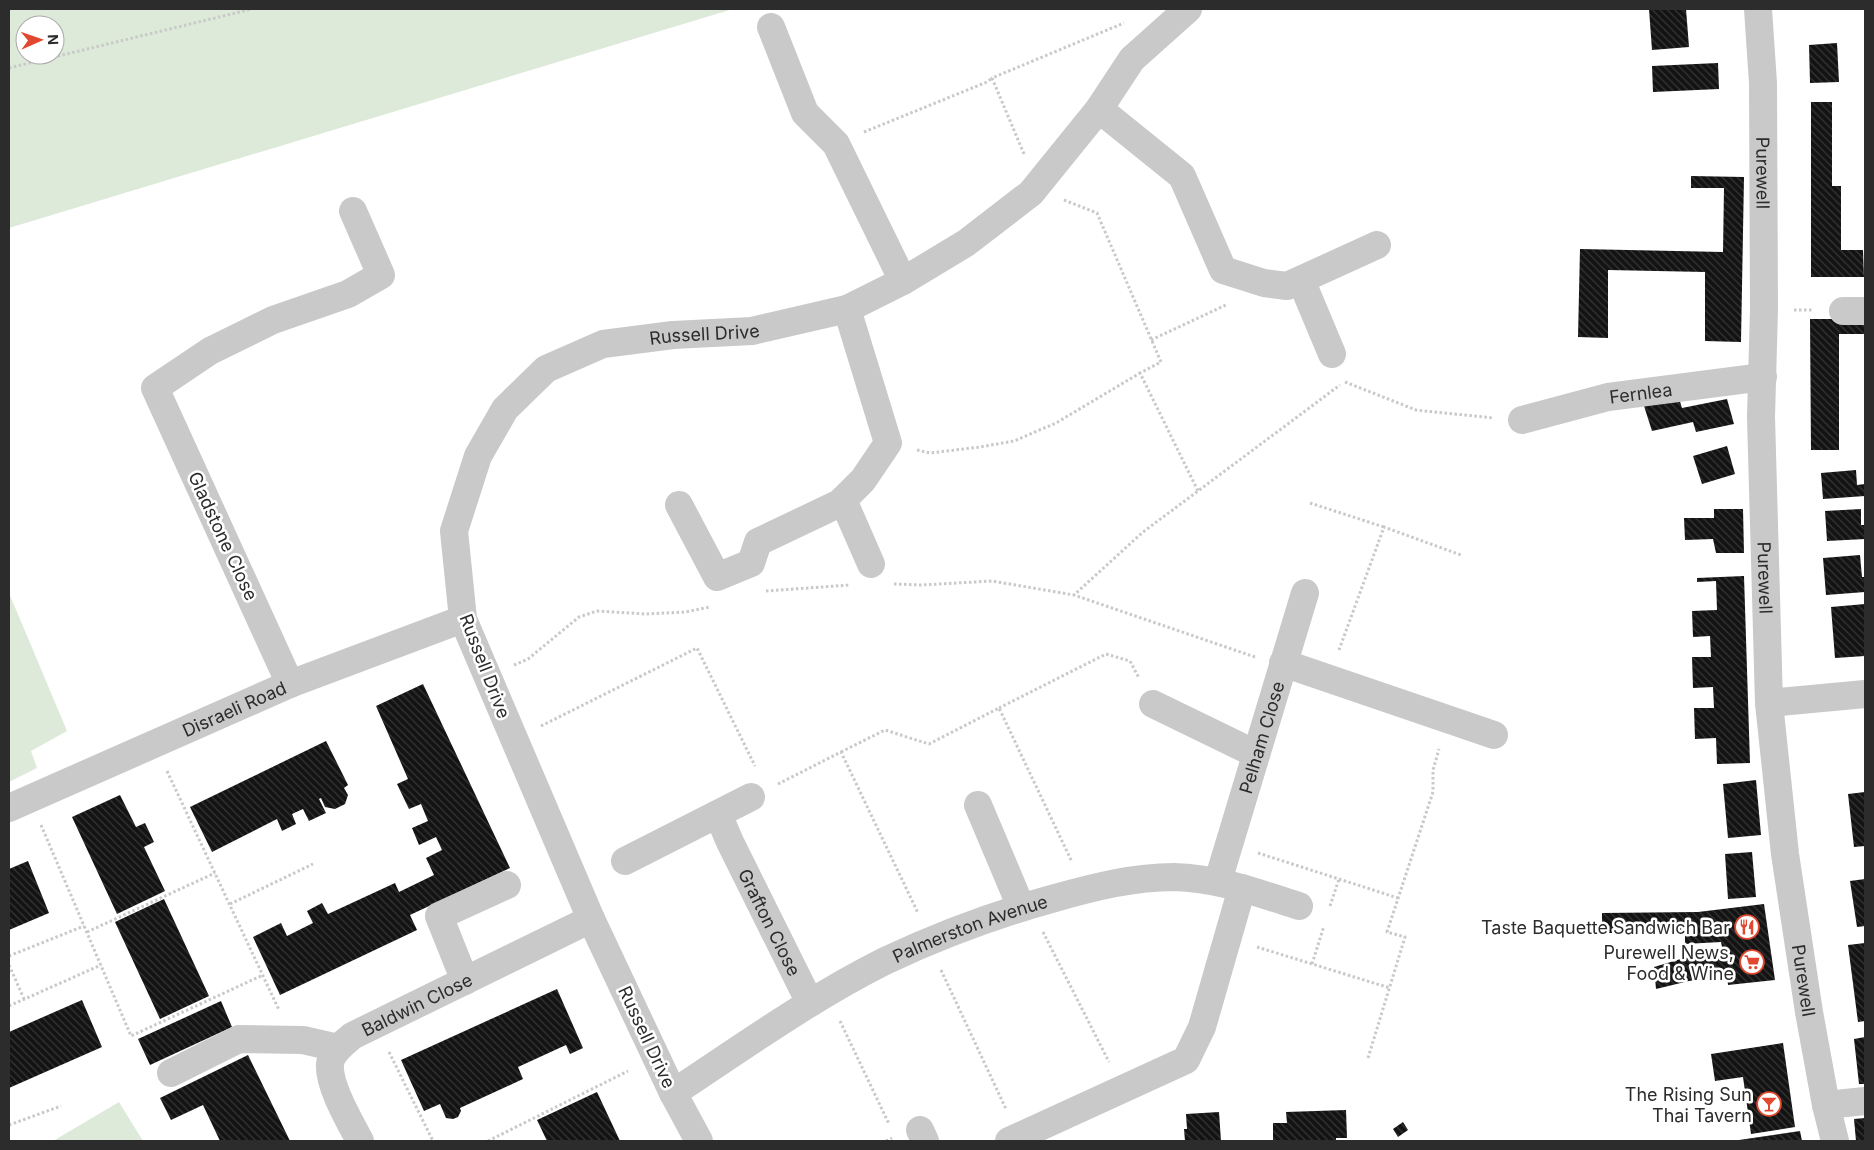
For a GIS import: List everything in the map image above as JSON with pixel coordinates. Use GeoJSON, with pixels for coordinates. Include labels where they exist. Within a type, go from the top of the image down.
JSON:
{"type":"FeatureCollection","features":[{"type":"Feature","properties":{"kind":"street","name":"Russell Drive"},"geometry":{"type":"LineString","coordinates":[[698,1141],[591,919],[463,620],[454,532],[478,456],[505,409],[546,369],[603,344],[673,335],[752,331],[847,309],[903,281],[966,244],[1035,187],[1099,109],[1163,17],[1188,9]]}},
{"type":"Feature","properties":{"kind":"street","name":"Purewell"},"geometry":{"type":"LineString","coordinates":[[1758,9],[1763,83],[1764,309],[1762,417],[1769,703],[1785,854],[1809,1012],[1826,1105],[1835,1141]]}},
{"type":"Feature","properties":{"kind":"street"},"geometry":{"type":"LineString","coordinates":[[772,27],[805,113],[836,144],[903,281]]}},
{"type":"Feature","properties":{"kind":"street"},"geometry":{"type":"LineString","coordinates":[[1099,109],[1182,176],[1224,270],[1264,283],[1287,286],[1378,244]]}},
{"type":"Feature","properties":{"kind":"street","name":"Gladstone Close"},"geometry":{"type":"LineString","coordinates":[[290,684],[155,388],[210,351],[273,320],[348,294],[381,275],[353,211]]}},
{"type":"Feature","properties":{"kind":"street"},"geometry":{"type":"LineString","coordinates":[[1301,280],[1332,354]]}},
{"type":"Feature","properties":{"kind":"street"},"geometry":{"type":"LineString","coordinates":[[679,505],[717,577],[751,563],[758,542],[843,500],[863,480],[888,443],[847,309]]}},
{"type":"Feature","properties":{"kind":"street","name":"Fernlea"},"geometry":{"type":"LineString","coordinates":[[1522,420],[1608,397],[1763,378]]}},
{"type":"Feature","properties":{"kind":"street"},"geometry":{"type":"LineString","coordinates":[[843,500],[879,574]]}},
{"type":"Feature","properties":{"kind":"street","name":"Pelham Close"},"geometry":{"type":"LineString","coordinates":[[1014,1139],[1186,1060],[1202,1027],[1228,938],[1229,843],[1305,593]]}},
{"type":"Feature","properties":{"kind":"street","name":"Disraeli Road"},"geometry":{"type":"LineString","coordinates":[[19,803],[290,684],[463,620]]}},
{"type":"Feature","properties":{"kind":"street"},"geometry":{"type":"LineString","coordinates":[[1282,665],[1494,735]]}},
{"type":"Feature","properties":{"kind":"street"},"geometry":{"type":"LineString","coordinates":[[1769,703],[1865,694]]}},
{"type":"Feature","properties":{"kind":"street"},"geometry":{"type":"LineString","coordinates":[[1152,704],[1256,754]]}},
{"type":"Feature","properties":{"kind":"street"},"geometry":{"type":"LineString","coordinates":[[625,860],[759,794]]}},
{"type":"Feature","properties":{"kind":"street"},"geometry":{"type":"LineString","coordinates":[[978,805],[1025,906]]}},
{"type":"Feature","properties":{"kind":"street","name":"Grafton Close"},"geometry":{"type":"LineString","coordinates":[[718,814],[730,842],[819,998]]}},
{"type":"Feature","properties":{"kind":"street","name":"Palmerston Avenue"},"geometry":{"type":"LineString","coordinates":[[673,1092],[819,998],[884,962],[930,941],[1025,906],[1085,890],[1153,878],[1176,877],[1230,885],[1299,906]]}},
{"type":"Feature","properties":{"kind":"street"},"geometry":{"type":"LineString","coordinates":[[465,981],[439,916],[507,885]]}},
{"type":"Feature","properties":{"kind":"street","name":"Baldwin Close"},"geometry":{"type":"LineString","coordinates":[[338,1048],[352,1036],[591,919]]}},
{"type":"Feature","properties":{"kind":"street"},"geometry":{"type":"LineString","coordinates":[[171,1073],[239,1039],[303,1040],[338,1048],[330,1063],[334,1087],[360,1141]]}},
{"type":"Feature","properties":{"kind":"street"},"geometry":{"type":"LineString","coordinates":[[1826,1105],[1865,1101]]}},
{"type":"Feature","properties":{"kind":"path"},"geometry":{"type":"LineString","coordinates":[[9,68],[252,9]]}},
{"type":"Feature","properties":{"kind":"path"},"geometry":{"type":"LineString","coordinates":[[836,144],[987,82],[992,78],[1130,20]]}},
{"type":"Feature","properties":{"kind":"path"},"geometry":{"type":"LineString","coordinates":[[888,443],[930,453],[1014,441],[1056,424],[1161,362],[1097,213],[1035,187],[992,78]]}},
{"type":"Feature","properties":{"kind":"path"},"geometry":{"type":"LineString","coordinates":[[1151,340],[1229,304]]}},
{"type":"Feature","properties":{"kind":"path"},"geometry":{"type":"LineString","coordinates":[[1764,309],[1854,311]]}},
{"type":"Feature","properties":{"kind":"path"},"geometry":{"type":"LineString","coordinates":[[1140,374],[1198,491]]}},
{"type":"Feature","properties":{"kind":"path"},"geometry":{"type":"LineString","coordinates":[[1074,595],[1143,532],[1344,382],[1416,410],[1522,420]]}},
{"type":"Feature","properties":{"kind":"path"},"geometry":{"type":"LineString","coordinates":[[1310,503],[1461,555]]}},
{"type":"Feature","properties":{"kind":"path"},"geometry":{"type":"LineString","coordinates":[[1329,679],[1384,528]]}},
{"type":"Feature","properties":{"kind":"path"},"geometry":{"type":"LineString","coordinates":[[879,574],[922,584],[992,581],[1074,595],[1282,665]]}},
{"type":"Feature","properties":{"kind":"path"},"geometry":{"type":"LineString","coordinates":[[765,591],[851,585]]}},
{"type":"Feature","properties":{"kind":"path"},"geometry":{"type":"LineString","coordinates":[[487,677],[528,659],[579,617],[597,611],[646,614],[685,612],[712,606]]}},
{"type":"Feature","properties":{"kind":"path"},"geometry":{"type":"LineString","coordinates":[[514,739],[697,648],[759,794],[885,730],[929,744],[1106,654],[1130,661],[1152,704]]}},
{"type":"Feature","properties":{"kind":"path"},"geometry":{"type":"LineString","coordinates":[[999,708],[1085,890]]}},
{"type":"Feature","properties":{"kind":"path"},"geometry":{"type":"LineString","coordinates":[[1368,1058],[1405,937],[1387,932],[1433,792],[1433,770],[1448,720]]}},
{"type":"Feature","properties":{"kind":"path"},"geometry":{"type":"LineString","coordinates":[[154,744],[294,1040]]}},
{"type":"Feature","properties":{"kind":"path"},"geometry":{"type":"LineString","coordinates":[[841,752],[930,941],[1014,1139]]}},
{"type":"Feature","properties":{"kind":"path"},"geometry":{"type":"LineString","coordinates":[[19,803],[87,932],[132,1036],[263,975]]}},
{"type":"Feature","properties":{"kind":"path"},"geometry":{"type":"LineString","coordinates":[[1229,843],[1398,898]]}},
{"type":"Feature","properties":{"kind":"path"},"geometry":{"type":"LineString","coordinates":[[230,904],[313,864]]}},
{"type":"Feature","properties":{"kind":"path"},"geometry":{"type":"LineString","coordinates":[[87,932],[215,873]]}},
{"type":"Feature","properties":{"kind":"path"},"geometry":{"type":"LineString","coordinates":[[1025,906],[1123,1089]]}},
{"type":"Feature","properties":{"kind":"path"},"geometry":{"type":"LineString","coordinates":[[9,956],[84,926]]}},
{"type":"Feature","properties":{"kind":"path"},"geometry":{"type":"LineString","coordinates":[[1228,938],[1390,988]]}},
{"type":"Feature","properties":{"kind":"path"},"geometry":{"type":"LineString","coordinates":[[9,965],[24,999]]}},
{"type":"Feature","properties":{"kind":"path"},"geometry":{"type":"LineString","coordinates":[[9,1006],[101,965]]}},
{"type":"Feature","properties":{"kind":"path"},"geometry":{"type":"LineString","coordinates":[[819,998],[891,1128]]}},
{"type":"Feature","properties":{"kind":"path"},"geometry":{"type":"LineString","coordinates":[[375,1025],[433,1141]]}},
{"type":"Feature","properties":{"kind":"path"},"geometry":{"type":"LineString","coordinates":[[488,1141],[656,1057]]}},
{"type":"Feature","properties":{"kind":"path"},"geometry":{"type":"LineString","coordinates":[[9,1125],[61,1106]]}},
{"type":"Feature","properties":{"kind":"green space"},"geometry":{"type":"Polygon","coordinates":[[[9,9],[733,9],[9,228],[9,9]]]}},
{"type":"Feature","properties":{"kind":"green space"},"geometry":{"type":"Polygon","coordinates":[[[9,593],[67,731],[31,751],[37,768],[9,782],[9,593]]]}},
{"type":"Feature","properties":{"kind":"green space"},"geometry":{"type":"Polygon","coordinates":[[[119,1102],[143,1141],[53,1141],[119,1102]]]}},
{"type":"Feature","properties":{"kind":"building"},"geometry":{"type":"Polygon","coordinates":[[[1649,9],[1686,9],[1689,47],[1652,50],[1649,9]]]}},
{"type":"Feature","properties":{"kind":"building"},"geometry":{"type":"Polygon","coordinates":[[[1837,43],[1839,82],[1810,83],[1809,45],[1837,43]]]}},
{"type":"Feature","properties":{"kind":"building"},"geometry":{"type":"Polygon","coordinates":[[[1718,63],[1719,89],[1653,92],[1652,66],[1718,63]]]}},
{"type":"Feature","properties":{"kind":"building"},"geometry":{"type":"Polygon","coordinates":[[[1811,102],[1832,102],[1832,186],[1841,186],[1841,250],[1863,250],[1864,277],[1811,277],[1811,102]]]}},
{"type":"Feature","properties":{"kind":"building"},"geometry":{"type":"Polygon","coordinates":[[[1691,176],[1744,177],[1741,342],[1705,341],[1705,272],[1608,270],[1608,338],[1578,337],[1580,249],[1723,252],[1724,188],[1691,188],[1691,176]]]}},
{"type":"Feature","properties":{"kind":"building"},"geometry":{"type":"Polygon","coordinates":[[[1810,319],[1865,319],[1865,334],[1839,334],[1839,450],[1811,450],[1810,319]]]}},
{"type":"Feature","properties":{"kind":"building"},"geometry":{"type":"Polygon","coordinates":[[[1678,395],[1682,408],[1727,399],[1734,424],[1696,432],[1693,422],[1652,431],[1644,406],[1678,395]]]}},
{"type":"Feature","properties":{"kind":"building"},"geometry":{"type":"Polygon","coordinates":[[[1727,446],[1735,474],[1702,484],[1693,456],[1727,446]]]}},
{"type":"Feature","properties":{"kind":"building"},"geometry":{"type":"Polygon","coordinates":[[[1856,470],[1857,485],[1865,484],[1865,496],[1823,499],[1821,473],[1856,470]]]}},
{"type":"Feature","properties":{"kind":"building"},"geometry":{"type":"Polygon","coordinates":[[[1714,509],[1743,509],[1744,553],[1716,553],[1713,539],[1685,540],[1684,518],[1714,518],[1714,509]]]}},
{"type":"Feature","properties":{"kind":"building"},"geometry":{"type":"Polygon","coordinates":[[[1861,509],[1861,525],[1865,525],[1865,539],[1827,541],[1825,511],[1861,509]]]}},
{"type":"Feature","properties":{"kind":"building"},"geometry":{"type":"Polygon","coordinates":[[[1860,555],[1862,577],[1865,577],[1865,592],[1826,595],[1823,558],[1860,555]]]}},
{"type":"Feature","properties":{"kind":"building"},"geometry":{"type":"Polygon","coordinates":[[[1744,576],[1750,763],[1717,764],[1716,738],[1695,739],[1694,708],[1714,708],[1713,687],[1693,688],[1692,657],[1711,657],[1710,636],[1693,637],[1692,611],[1717,610],[1716,581],[1697,582],[1697,578],[1744,576]]]}},
{"type":"Feature","properties":{"kind":"building"},"geometry":{"type":"Polygon","coordinates":[[[1865,604],[1865,656],[1835,658],[1831,607],[1865,604]]]}},
{"type":"Feature","properties":{"kind":"building"},"geometry":{"type":"Polygon","coordinates":[[[423,684],[510,868],[410,915],[417,930],[280,995],[253,937],[281,923],[287,936],[313,923],[307,911],[322,903],[328,914],[395,883],[399,892],[434,875],[426,858],[442,850],[436,837],[419,845],[412,828],[428,821],[421,804],[409,809],[397,784],[408,779],[376,706],[423,684]]]}},
{"type":"Feature","properties":{"kind":"building"},"geometry":{"type":"Polygon","coordinates":[[[326,741],[348,785],[344,788],[348,795],[345,804],[335,809],[325,807],[321,798],[319,799],[326,813],[309,821],[303,809],[292,814],[296,824],[282,831],[277,819],[212,852],[190,807],[326,741]]]}},
{"type":"Feature","properties":{"kind":"building"},"geometry":{"type":"Polygon","coordinates":[[[1756,780],[1761,835],[1728,838],[1723,784],[1756,780]]]}},
{"type":"Feature","properties":{"kind":"building"},"geometry":{"type":"Polygon","coordinates":[[[1865,792],[1865,846],[1854,847],[1848,794],[1865,792]]]}},
{"type":"Feature","properties":{"kind":"building"},"geometry":{"type":"Polygon","coordinates":[[[120,795],[136,827],[145,823],[154,842],[144,847],[165,891],[117,914],[72,817],[120,795]]]}},
{"type":"Feature","properties":{"kind":"building"},"geometry":{"type":"Polygon","coordinates":[[[1752,852],[1756,897],[1728,899],[1725,854],[1752,852]]]}},
{"type":"Feature","properties":{"kind":"building"},"geometry":{"type":"Polygon","coordinates":[[[28,861],[49,913],[9,930],[9,869],[28,861]]]}},
{"type":"Feature","properties":{"kind":"building"},"geometry":{"type":"Polygon","coordinates":[[[1865,879],[1865,926],[1857,927],[1850,881],[1865,879]]]}},
{"type":"Feature","properties":{"kind":"building"},"geometry":{"type":"Polygon","coordinates":[[[164,899],[209,996],[160,1019],[115,922],[164,899]]]}},
{"type":"Feature","properties":{"kind":"building"},"geometry":{"type":"Polygon","coordinates":[[[1764,904],[1775,980],[1728,985],[1727,975],[1656,989],[1654,967],[1684,958],[1723,952],[1721,942],[1685,944],[1685,933],[1602,933],[1602,913],[1698,912],[1764,904]]]}},
{"type":"Feature","properties":{"kind":"building"},"geometry":{"type":"Polygon","coordinates":[[[1865,943],[1865,1021],[1858,1022],[1848,945],[1865,943]]]}},
{"type":"Feature","properties":{"kind":"building"},"geometry":{"type":"Polygon","coordinates":[[[557,989],[583,1048],[570,1054],[566,1045],[518,1067],[523,1079],[460,1108],[461,1111],[458,1117],[453,1119],[446,1118],[440,1104],[424,1111],[401,1060],[557,989]]]}},
{"type":"Feature","properties":{"kind":"building"},"geometry":{"type":"Polygon","coordinates":[[[82,1000],[102,1047],[9,1088],[9,1032],[82,1000]]]}},
{"type":"Feature","properties":{"kind":"building"},"geometry":{"type":"Polygon","coordinates":[[[221,1001],[232,1027],[150,1065],[138,1039],[221,1001]]]}},
{"type":"Feature","properties":{"kind":"building"},"geometry":{"type":"Polygon","coordinates":[[[1865,1037],[1865,1084],[1859,1084],[1854,1039],[1865,1037]]]}},
{"type":"Feature","properties":{"kind":"building","name":"The Rising Sun Thai Tavern"},"geometry":{"type":"Polygon","coordinates":[[[1783,1043],[1795,1127],[1751,1134],[1743,1077],[1715,1081],[1711,1054],[1783,1043]]]}},
{"type":"Feature","properties":{"kind":"building"},"geometry":{"type":"Polygon","coordinates":[[[248,1055],[290,1141],[220,1141],[203,1105],[171,1120],[160,1098],[248,1055]]]}},
{"type":"Feature","properties":{"kind":"building"},"geometry":{"type":"Polygon","coordinates":[[[597,1092],[620,1141],[547,1141],[537,1120],[597,1092]]]}},
{"type":"Feature","properties":{"kind":"building"},"geometry":{"type":"Polygon","coordinates":[[[1346,1110],[1347,1138],[1336,1138],[1336,1141],[1273,1141],[1273,1123],[1287,1123],[1286,1112],[1346,1110]]]}},
{"type":"Feature","properties":{"kind":"building"},"geometry":{"type":"Polygon","coordinates":[[[1219,1112],[1221,1141],[1185,1141],[1184,1129],[1187,1129],[1186,1114],[1219,1112]]]}},
{"type":"Feature","properties":{"kind":"building"},"geometry":{"type":"Polygon","coordinates":[[[1865,1118],[1865,1141],[1856,1141],[1854,1119],[1865,1118]]]}},
{"type":"Feature","properties":{"kind":"building"},"geometry":{"type":"Polygon","coordinates":[[[1403,1122],[1408,1130],[1398,1137],[1393,1129],[1403,1122]]]}},
{"type":"Feature","properties":{"kind":"building"},"geometry":{"type":"Polygon","coordinates":[[[1800,1131],[1802,1141],[1739,1141],[1739,1140],[1800,1131]]]}},
{"type":"Feature","properties":{"kind":"place","name":"Taste Baquette Sandwich Bar"},"geometry":{"type":"Point","coordinates":[1747,927]}},
{"type":"Feature","properties":{"kind":"place","name":"Purewell News, Food & Wine"},"geometry":{"type":"Point","coordinates":[1752,962]}},
{"type":"Feature","properties":{"kind":"place","name":"The Rising Sun Thai Tavern"},"geometry":{"type":"Point","coordinates":[1769,1104]}}]}
